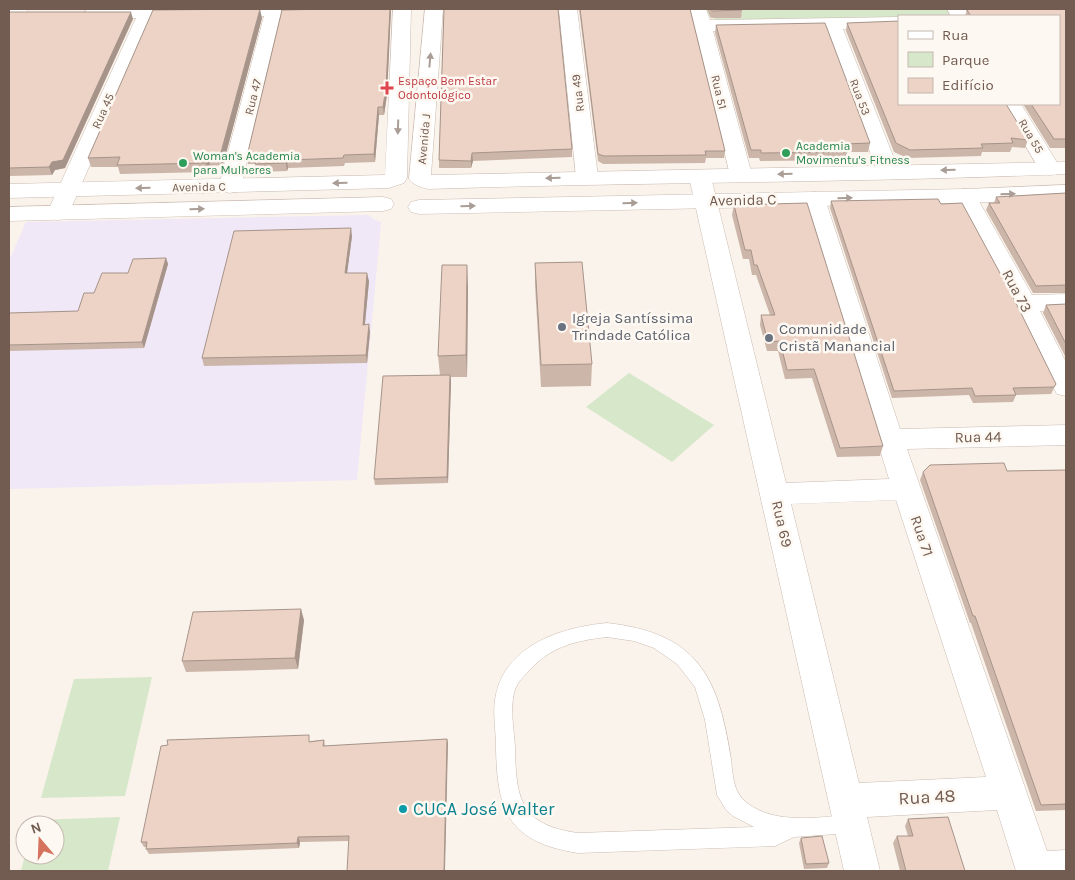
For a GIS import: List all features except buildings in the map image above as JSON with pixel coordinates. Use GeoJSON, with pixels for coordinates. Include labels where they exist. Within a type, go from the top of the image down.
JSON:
{"type":"FeatureCollection","features":[{"type":"Feature","properties":{"kind":"street"},"geometry":{"type":"LineString","coordinates":[[73,13],[342,9]]}},
{"type":"Feature","properties":{"kind":"street","name":"Avenida J"},"geometry":{"type":"LineString","coordinates":[[393,180],[402,9]]}},
{"type":"Feature","properties":{"kind":"street","name":"Avenida J"},"geometry":{"type":"LineString","coordinates":[[419,207],[431,199],[434,194],[433,189],[424,180],[434,9]]}},
{"type":"Feature","properties":{"kind":"street","name":"Rua 49"},"geometry":{"type":"LineString","coordinates":[[568,9],[588,177]]}},
{"type":"Feature","properties":{"kind":"street","name":"Rua 47"},"geometry":{"type":"LineString","coordinates":[[230,186],[275,10]]}},
{"type":"Feature","properties":{"kind":"street","name":"Rua 45"},"geometry":{"type":"LineString","coordinates":[[58,212],[148,11]]}},
{"type":"Feature","properties":{"kind":"street"},"geometry":{"type":"LineString","coordinates":[[701,18],[832,24],[898,22]]}},
{"type":"Feature","properties":{"kind":"street","name":"Rua 51"},"geometry":{"type":"LineString","coordinates":[[701,18],[741,175]]}},
{"type":"Feature","properties":{"kind":"street","name":"Rua 53"},"geometry":{"type":"LineString","coordinates":[[832,24],[888,171]]}},
{"type":"Feature","properties":{"kind":"street","name":"Rua 55"},"geometry":{"type":"LineString","coordinates":[[1012,105],[1058,169]]}},
{"type":"Feature","properties":{"kind":"street","name":"Avenida C"},"geometry":{"type":"LineString","coordinates":[[9,214],[383,204],[400,210],[419,207],[703,189],[741,175],[1058,169]]}},
{"type":"Feature","properties":{"kind":"street","name":"Avenida C"},"geometry":{"type":"LineString","coordinates":[[9,191],[393,180],[588,177],[814,199],[1066,192]]}},
{"type":"Feature","properties":{"kind":"street"},"geometry":{"type":"LineString","coordinates":[[383,204],[378,194],[380,188],[393,180]]}},
{"type":"Feature","properties":{"kind":"street","name":"Rua 69"},"geometry":{"type":"LineString","coordinates":[[703,189],[862,871]]}},
{"type":"Feature","properties":{"kind":"street","name":"Rua 73"},"geometry":{"type":"LineString","coordinates":[[965,196],[1024,303],[1066,387]]}},
{"type":"Feature","properties":{"kind":"street","name":"Rua 71"},"geometry":{"type":"LineString","coordinates":[[814,199],[906,489],[1008,793],[1045,870]]}},
{"type":"Feature","properties":{"kind":"street"},"geometry":{"type":"LineString","coordinates":[[1024,303],[1066,302]]}},
{"type":"Feature","properties":{"kind":"street","name":"Rua 44"},"geometry":{"type":"LineString","coordinates":[[890,439],[1066,435]]}},
{"type":"Feature","properties":{"kind":"street"},"geometry":{"type":"LineString","coordinates":[[775,494],[906,489]]}},
{"type":"Feature","properties":{"kind":"street","name":"Rua 48"},"geometry":{"type":"LineString","coordinates":[[848,812],[1008,793]]}},
{"type":"Feature","properties":{"kind":"lane"},"geometry":{"type":"LineString","coordinates":[[793,828],[759,820],[735,808],[727,795],[709,696],[700,679],[687,663],[654,640],[615,630],[573,633],[554,640],[537,650],[510,679],[503,698],[508,792],[520,816],[529,826],[544,835],[560,841],[578,843],[775,836],[793,828],[848,812]]}},
{"type":"Feature","properties":{"kind":"shaded area"},"geometry":{"type":"Polygon","coordinates":[[[369,215],[381,222],[357,480],[9,489],[9,261],[26,222],[369,215]]]}},
{"type":"Feature","properties":{"kind":"green space"},"geometry":{"type":"Polygon","coordinates":[[[706,9],[951,9],[954,12],[946,15],[898,15],[898,17],[721,21],[708,16],[706,9]]]}},
{"type":"Feature","properties":{"kind":"green space"},"geometry":{"type":"Polygon","coordinates":[[[629,373],[714,425],[672,462],[586,407],[629,373]]]}},
{"type":"Feature","properties":{"kind":"green space"},"geometry":{"type":"Polygon","coordinates":[[[152,677],[125,796],[41,798],[74,679],[152,677]]]}},
{"type":"Feature","properties":{"kind":"green space"},"geometry":{"type":"Polygon","coordinates":[[[120,817],[108,871],[21,871],[22,865],[65,865],[65,819],[120,817]]]}},
{"type":"Feature","properties":{"kind":"place","name":"Espaço Bem Estar Odontológico"},"geometry":{"type":"Point","coordinates":[387,88]}},
{"type":"Feature","properties":{"kind":"place","name":"Academia Movimentu's Fitness"},"geometry":{"type":"Point","coordinates":[786,153]}},
{"type":"Feature","properties":{"kind":"place","name":"Woman's Academia para Mulheres"},"geometry":{"type":"Point","coordinates":[183,163]}},
{"type":"Feature","properties":{"kind":"place","name":"Igreja Santíssima Trindade Católica"},"geometry":{"type":"Point","coordinates":[562,327]}},
{"type":"Feature","properties":{"kind":"place","name":"Comunidade Cristã Manancial"},"geometry":{"type":"Point","coordinates":[769,338]}},
{"type":"Feature","properties":{"kind":"place","name":"CUCA José Walter"},"geometry":{"type":"Point","coordinates":[403,809]}}]}
